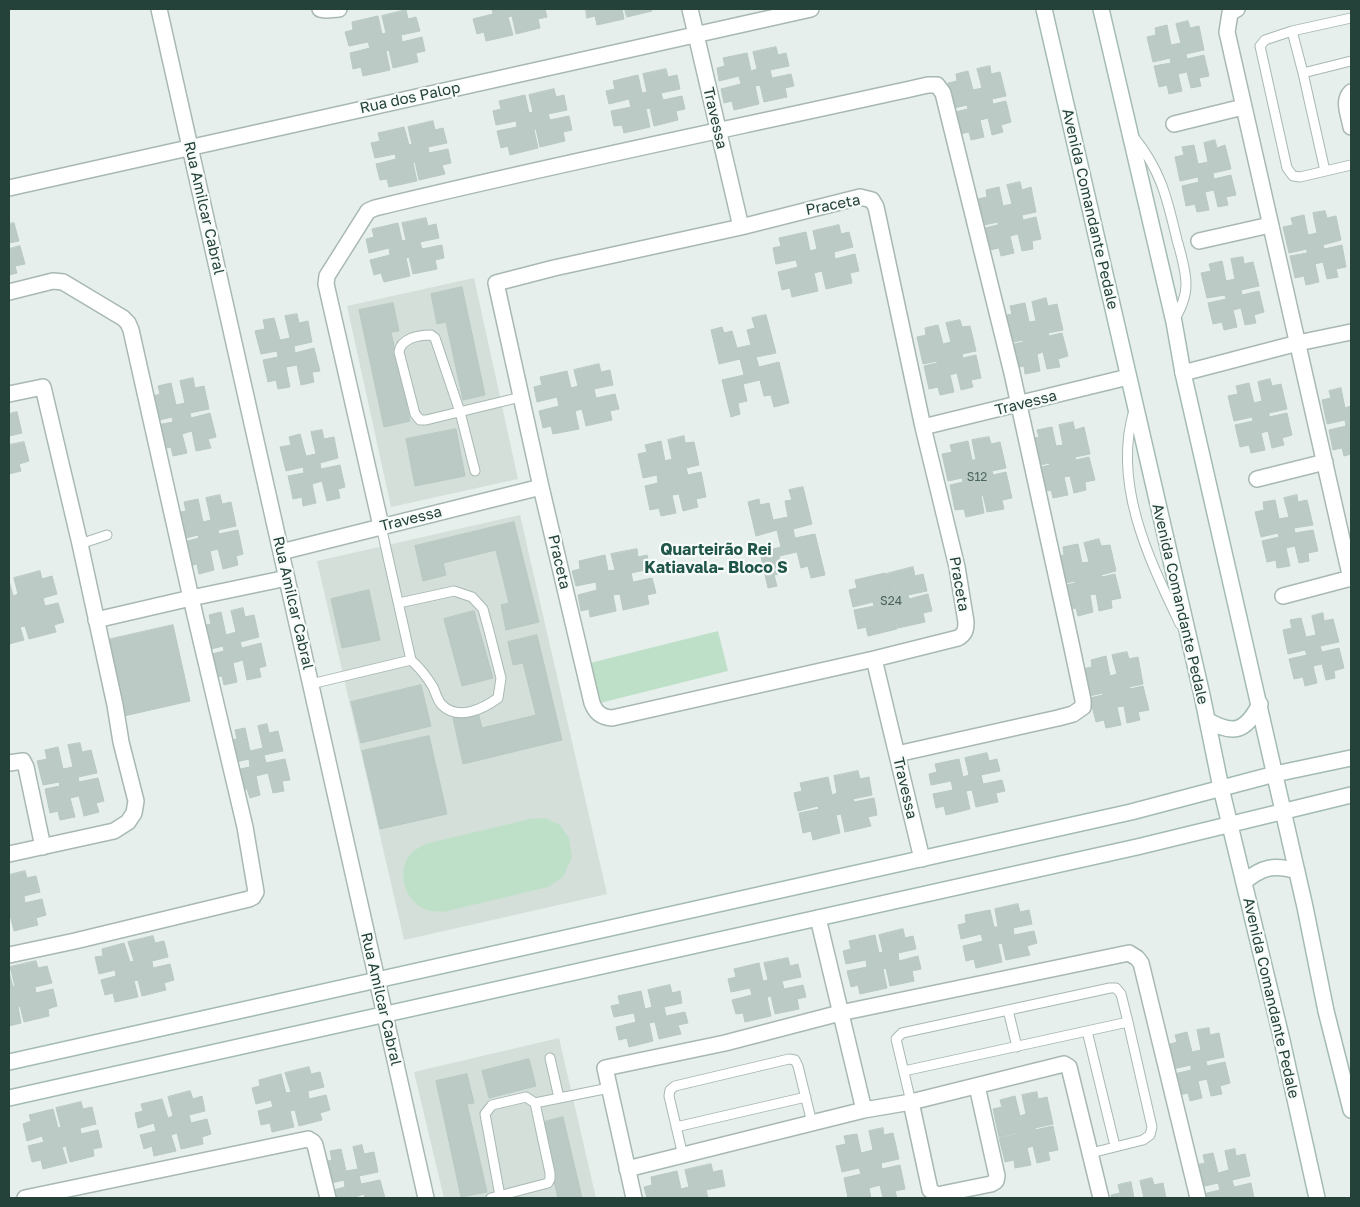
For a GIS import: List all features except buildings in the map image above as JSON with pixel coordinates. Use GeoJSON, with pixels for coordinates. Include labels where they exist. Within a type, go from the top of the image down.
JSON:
{"type":"FeatureCollection","features":[{"type":"Feature","properties":{"kind":"street","name":"Rua Amilcar Cabral"},"geometry":{"type":"LineString","coordinates":[[159,9],[426,1198]]}},
{"type":"Feature","properties":{"kind":"street"},"geometry":{"type":"LineString","coordinates":[[320,9],[339,9]]}},
{"type":"Feature","properties":{"kind":"street","name":"Travessa"},"geometry":{"type":"LineString","coordinates":[[690,9],[741,227]]}},
{"type":"Feature","properties":{"kind":"street","name":"Rua dos Palop"},"geometry":{"type":"LineString","coordinates":[[9,188],[811,9]]}},
{"type":"Feature","properties":{"kind":"street","name":"Avenida Comandante Pedale"},"geometry":{"type":"LineString","coordinates":[[1044,9],[1221,788],[1317,1198]]}},
{"type":"Feature","properties":{"kind":"street"},"geometry":{"type":"LineString","coordinates":[[1101,9],[1174,322],[1183,373],[1260,704],[1282,812],[1306,907],[1326,1011],[1351,1110]]}},
{"type":"Feature","properties":{"kind":"street"},"geometry":{"type":"LineString","coordinates":[[1237,9],[1230,13],[1227,32],[1351,579],[1283,596]]}},
{"type":"Feature","properties":{"kind":"street"},"geometry":{"type":"LineString","coordinates":[[381,526],[326,284],[327,276],[368,212],[375,208],[486,181],[718,129],[928,85],[937,85],[941,89],[963,170],[1019,405],[1083,700],[1082,707],[1073,714],[897,754]]}},
{"type":"Feature","properties":{"kind":"street"},"geometry":{"type":"LineString","coordinates":[[1351,92],[1348,94],[1346,103],[1351,127]]}},
{"type":"Feature","properties":{"kind":"street"},"geometry":{"type":"LineString","coordinates":[[1174,124],[1244,107]]}},
{"type":"Feature","properties":{"kind":"street","name":"Praceta"},"geometry":{"type":"LineString","coordinates":[[860,197],[872,200],[876,208],[923,427],[957,567],[966,630],[958,638],[874,659],[612,718],[605,717],[599,715],[592,703],[541,487],[496,283],[554,268],[741,227],[860,197]]}},
{"type":"Feature","properties":{"kind":"street"},"geometry":{"type":"LineString","coordinates":[[1199,241],[1270,225]]}},
{"type":"Feature","properties":{"kind":"street"},"geometry":{"type":"LineString","coordinates":[[9,292],[59,281],[72,287],[128,323],[131,330],[245,827],[256,887],[255,895],[249,899],[9,955]]}},
{"type":"Feature","properties":{"kind":"street"},"geometry":{"type":"LineString","coordinates":[[1183,373],[1298,343],[1351,332]]}},
{"type":"Feature","properties":{"kind":"street","name":"Travessa"},"geometry":{"type":"LineString","coordinates":[[923,427],[1128,377]]}},
{"type":"Feature","properties":{"kind":"street"},"geometry":{"type":"LineString","coordinates":[[9,394],[43,387],[80,544],[115,705],[121,742],[136,801],[134,814],[128,822],[114,831],[9,854]]}},
{"type":"Feature","properties":{"kind":"street"},"geometry":{"type":"LineString","coordinates":[[1257,479],[1325,462]]}},
{"type":"Feature","properties":{"kind":"street","name":"Travessa"},"geometry":{"type":"LineString","coordinates":[[281,552],[541,487]]}},
{"type":"Feature","properties":{"kind":"street"},"geometry":{"type":"LineString","coordinates":[[96,620],[287,578]]}},
{"type":"Feature","properties":{"kind":"street","name":"Travessa"},"geometry":{"type":"LineString","coordinates":[[874,659],[922,858]]}},
{"type":"Feature","properties":{"kind":"street"},"geometry":{"type":"LineString","coordinates":[[1207,720],[1225,728],[1240,727],[1246,725],[1260,704]]}},
{"type":"Feature","properties":{"kind":"street"},"geometry":{"type":"LineString","coordinates":[[9,1062],[1131,812],[1275,774],[1351,758]]}},
{"type":"Feature","properties":{"kind":"street"},"geometry":{"type":"LineString","coordinates":[[9,763],[23,761],[26,767],[43,847]]}},
{"type":"Feature","properties":{"kind":"street"},"geometry":{"type":"LineString","coordinates":[[9,1098],[1127,849],[1351,794]]}},
{"type":"Feature","properties":{"kind":"street"},"geometry":{"type":"LineString","coordinates":[[1244,882],[1260,870],[1267,868],[1277,866],[1297,871]]}},
{"type":"Feature","properties":{"kind":"street"},"geometry":{"type":"LineString","coordinates":[[818,918],[864,1110]]}},
{"type":"Feature","properties":{"kind":"street"},"geometry":{"type":"LineString","coordinates":[[634,1198],[605,1068],[725,1043],[840,1013],[1124,954],[1134,955],[1141,963],[1198,1198]]}},
{"type":"Feature","properties":{"kind":"street"},"geometry":{"type":"LineString","coordinates":[[627,1169],[864,1110],[911,1102],[1064,1064],[1069,1067],[1101,1198]]}},
{"type":"Feature","properties":{"kind":"street"},"geometry":{"type":"LineString","coordinates":[[911,1102],[930,1190],[933,1194],[937,1195],[991,1184],[996,1180],[997,1176],[977,1086]]}},
{"type":"Feature","properties":{"kind":"street"},"geometry":{"type":"LineString","coordinates":[[26,1198],[308,1139],[315,1145],[328,1198]]}},
{"type":"Feature","properties":{"kind":"lane"},"geometry":{"type":"LineString","coordinates":[[1351,18],[1292,31],[1265,40],[1260,46],[1288,168],[1293,176],[1300,177],[1351,165]]}},
{"type":"Feature","properties":{"kind":"lane"},"geometry":{"type":"LineString","coordinates":[[1292,31],[1325,171]]}},
{"type":"Feature","properties":{"kind":"lane"},"geometry":{"type":"LineString","coordinates":[[1303,72],[1351,61]]}},
{"type":"Feature","properties":{"kind":"lane"},"geometry":{"type":"LineString","coordinates":[[1131,134],[1147,153],[1166,193],[1184,266],[1186,285],[1184,299],[1174,322]]}},
{"type":"Feature","properties":{"kind":"lane"},"geometry":{"type":"LineString","coordinates":[[475,470],[460,412],[435,338],[432,335],[424,335],[403,341],[400,345],[399,352],[415,414],[420,420],[426,420],[460,412],[521,397]]}},
{"type":"Feature","properties":{"kind":"lane"},"geometry":{"type":"LineString","coordinates":[[1135,408],[1129,427],[1126,458],[1133,506],[1147,551],[1188,641]]}},
{"type":"Feature","properties":{"kind":"lane"},"geometry":{"type":"LineString","coordinates":[[381,526],[411,660],[423,672],[440,703],[447,710],[456,713],[485,707],[498,698],[501,678],[483,610],[472,596],[454,591],[399,604]]}},
{"type":"Feature","properties":{"kind":"lane"},"geometry":{"type":"LineString","coordinates":[[80,544],[107,535]]}},
{"type":"Feature","properties":{"kind":"lane"},"geometry":{"type":"LineString","coordinates":[[311,684],[411,660]]}},
{"type":"Feature","properties":{"kind":"lane"},"geometry":{"type":"LineString","coordinates":[[911,1102],[896,1039],[902,1033],[1116,988],[1121,994],[1152,1127],[1150,1135],[1143,1140],[1091,1153]]}},
{"type":"Feature","properties":{"kind":"lane"},"geometry":{"type":"LineString","coordinates":[[1008,1010],[1017,1047]]}},
{"type":"Feature","properties":{"kind":"lane"},"geometry":{"type":"LineString","coordinates":[[904,1072],[1128,1022]]}},
{"type":"Feature","properties":{"kind":"lane"},"geometry":{"type":"LineString","coordinates":[[1088,1031],[1115,1146]]}},
{"type":"Feature","properties":{"kind":"lane"},"geometry":{"type":"LineString","coordinates":[[550,1058],[559,1098]]}},
{"type":"Feature","properties":{"kind":"lane"},"geometry":{"type":"LineString","coordinates":[[683,1156],[670,1096],[670,1090],[675,1086],[789,1059],[795,1060],[812,1123]]}},
{"type":"Feature","properties":{"kind":"lane"},"geometry":{"type":"LineString","coordinates":[[535,1103],[609,1088]]}},
{"type":"Feature","properties":{"kind":"lane"},"geometry":{"type":"LineString","coordinates":[[491,1198],[522,1194],[548,1183],[550,1179],[535,1103],[526,1097],[492,1105],[485,1114],[500,1196]]}},
{"type":"Feature","properties":{"kind":"lane"},"geometry":{"type":"LineString","coordinates":[[676,1127],[806,1097]]}},
{"type":"Feature","properties":{"kind":"shaded area"},"geometry":{"type":"Polygon","coordinates":[[[474,278],[518,479],[391,507],[347,306],[474,278]]]}},
{"type":"Feature","properties":{"kind":"shaded area"},"geometry":{"type":"Polygon","coordinates":[[[520,515],[607,894],[404,940],[317,561],[520,515]]]}},
{"type":"Feature","properties":{"kind":"shaded area"},"geometry":{"type":"Polygon","coordinates":[[[559,1038],[596,1198],[444,1198],[414,1072],[559,1038]]]}},
{"type":"Feature","properties":{"kind":"green space"},"geometry":{"type":"Polygon","coordinates":[[[718,631],[728,671],[600,703],[590,663],[718,631]]]}},
{"type":"Feature","properties":{"kind":"green space"},"geometry":{"type":"Polygon","coordinates":[[[545,818],[560,825],[569,838],[572,857],[563,877],[548,887],[443,912],[429,911],[419,906],[407,892],[403,874],[405,865],[409,857],[420,847],[429,843],[530,819],[545,818]]]}},
{"type":"Feature","properties":{"kind":"district","name":"Quarteirão Rei Katiavala- Bloco S"},"geometry":{"type":"Point","coordinates":[716,559]}}]}
